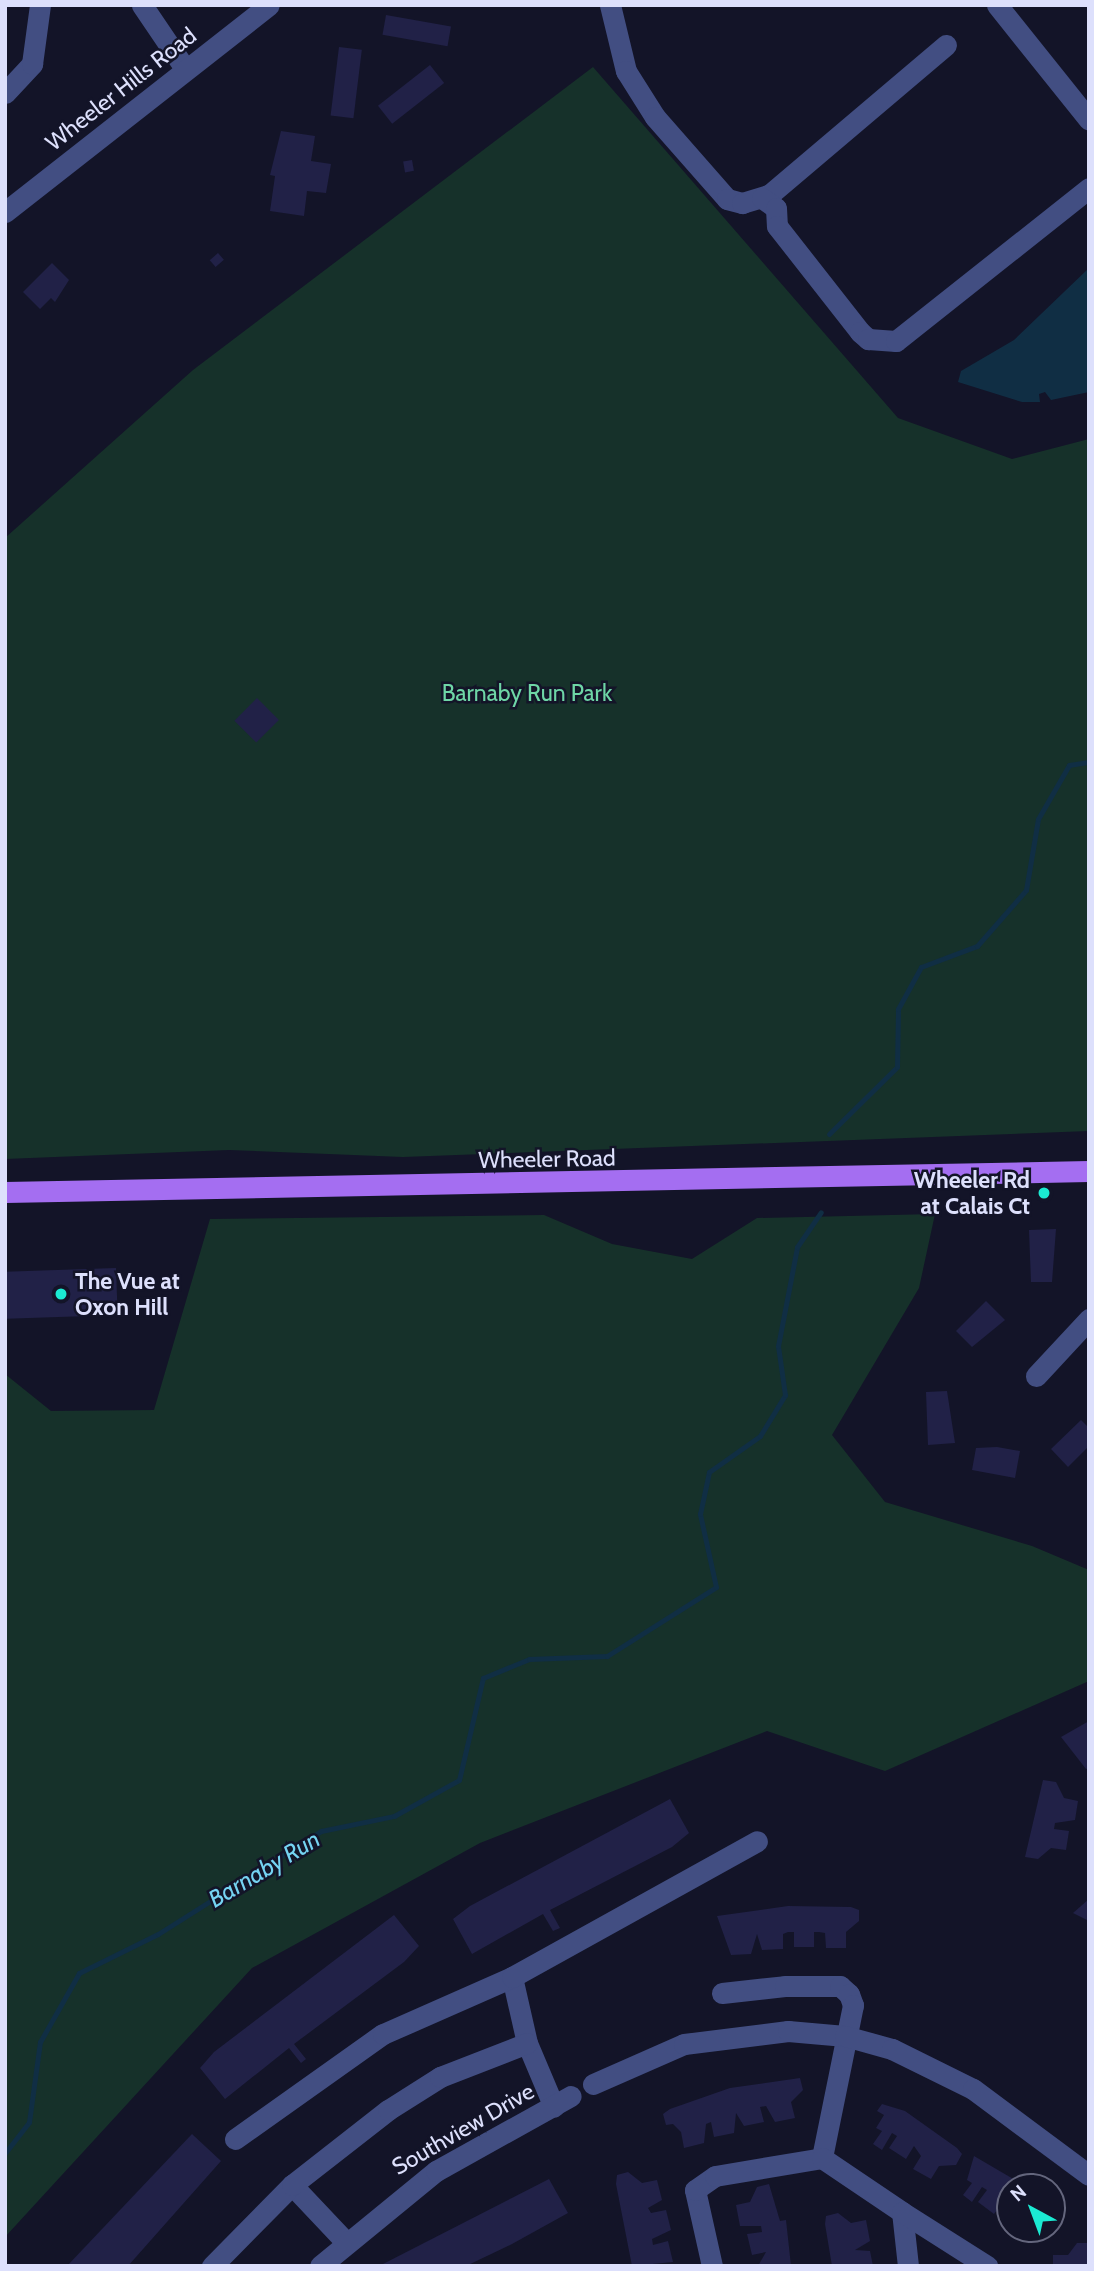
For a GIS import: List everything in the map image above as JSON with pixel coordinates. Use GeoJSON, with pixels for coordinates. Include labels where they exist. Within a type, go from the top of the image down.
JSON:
{"type":"FeatureCollection","features":[{"type":"Feature","properties":{"kind":"main road","name":"Wheeler Road"},"geometry":{"type":"LineString","coordinates":[[5,1192],[1089,1171]]}},
{"type":"Feature","properties":{"kind":"street"},"geometry":{"type":"LineString","coordinates":[[5,93],[32,64],[40,5]]}},
{"type":"Feature","properties":{"kind":"street"},"geometry":{"type":"LineString","coordinates":[[142,5],[186,70]]}},
{"type":"Feature","properties":{"kind":"street","name":"Wheeler Hills Road"},"geometry":{"type":"LineString","coordinates":[[5,212],[269,5]]}},
{"type":"Feature","properties":{"kind":"street"},"geometry":{"type":"LineString","coordinates":[[610,5],[626,71],[690,161],[727,199],[762,198],[776,208],[777,226],[868,339],[896,341],[1089,188]]}},
{"type":"Feature","properties":{"kind":"street"},"geometry":{"type":"LineString","coordinates":[[1003,7],[1089,120]]}},
{"type":"Feature","properties":{"kind":"street"},"geometry":{"type":"LineString","coordinates":[[762,198],[946,45]]}},
{"type":"Feature","properties":{"kind":"street"},"geometry":{"type":"LineString","coordinates":[[1036,1376],[1089,1319]]}},
{"type":"Feature","properties":{"kind":"street"},"geometry":{"type":"LineString","coordinates":[[236,2139],[340,2059],[512,1977],[757,1841]]}},
{"type":"Feature","properties":{"kind":"street"},"geometry":{"type":"LineString","coordinates":[[212,2266],[292,2185],[440,2077],[527,2043],[512,1977]]}},
{"type":"Feature","properties":{"kind":"street"},"geometry":{"type":"LineString","coordinates":[[722,1993],[840,1986],[853,2005],[822,2158]]}},
{"type":"Feature","properties":{"kind":"street"},"geometry":{"type":"LineString","coordinates":[[593,2084],[684,2044],[740,2034],[845,2036],[892,2049],[974,2089],[1089,2175]]}},
{"type":"Feature","properties":{"kind":"street","name":"Southview Drive"},"geometry":{"type":"LineString","coordinates":[[320,2266],[345,2241],[436,2171],[563,2101],[527,2043]]}},
{"type":"Feature","properties":{"kind":"street"},"geometry":{"type":"LineString","coordinates":[[712,2266],[696,2187],[716,2176],[822,2158],[987,2266]]}},
{"type":"Feature","properties":{"kind":"street"},"geometry":{"type":"LineString","coordinates":[[292,2185],[345,2241]]}},
{"type":"Feature","properties":{"kind":"street"},"geometry":{"type":"LineString","coordinates":[[902,2212],[908,2266]]}},
{"type":"Feature","properties":{"kind":"green space","name":"Barnaby Run Park"},"geometry":{"type":"Polygon","coordinates":[[[593,67],[898,418],[1012,459],[1089,439],[1089,1131],[403,1157],[229,1150],[5,1159],[5,538],[193,370],[593,67]]]}},
{"type":"Feature","properties":{"kind":"green space"},"geometry":{"type":"Polygon","coordinates":[[[935,1214],[919,1288],[832,1435],[885,1502],[1032,1546],[1089,1570],[1089,1681],[885,1771],[767,1731],[480,1843],[252,1968],[5,2237],[5,1374],[51,1411],[154,1410],[210,1219],[544,1215],[612,1244],[692,1259],[757,1218],[935,1214]]]}},
{"type":"Feature","properties":{"kind":"water"},"geometry":{"type":"Polygon","coordinates":[[[1089,268],[1089,392],[1051,400],[1045,392],[1039,394],[1040,402],[1022,402],[958,382],[961,371],[1014,340],[1089,268]]]}},
{"type":"Feature","properties":{"kind":"building"},"geometry":{"type":"Polygon","coordinates":[[[386,15],[451,26],[448,46],[383,35],[386,15]]]}},
{"type":"Feature","properties":{"kind":"building"},"geometry":{"type":"Polygon","coordinates":[[[339,47],[362,50],[353,118],[331,115],[339,47]]]}},
{"type":"Feature","properties":{"kind":"building"},"geometry":{"type":"Polygon","coordinates":[[[430,65],[444,83],[392,124],[378,106],[430,65]]]}},
{"type":"Feature","properties":{"kind":"building"},"geometry":{"type":"Polygon","coordinates":[[[281,131],[315,136],[311,161],[331,164],[326,193],[307,191],[304,216],[270,211],[275,176],[270,175],[281,131]]]}},
{"type":"Feature","properties":{"kind":"building"},"geometry":{"type":"Polygon","coordinates":[[[412,160],[414,171],[405,172],[403,162],[412,160]]]}},
{"type":"Feature","properties":{"kind":"building"},"geometry":{"type":"Polygon","coordinates":[[[218,253],[224,260],[216,267],[210,260],[218,253]]]}},
{"type":"Feature","properties":{"kind":"building"},"geometry":{"type":"Polygon","coordinates":[[[52,263],[69,280],[55,302],[51,298],[40,309],[23,292],[52,263]]]}},
{"type":"Feature","properties":{"kind":"building"},"geometry":{"type":"Polygon","coordinates":[[[257,698],[279,720],[256,743],[234,721],[257,698]]]}},
{"type":"Feature","properties":{"kind":"building"},"geometry":{"type":"Polygon","coordinates":[[[1056,1229],[1052,1282],[1031,1282],[1029,1230],[1056,1229]]]}},
{"type":"Feature","properties":{"kind":"building","name":"The Vue at Oxon Hill"},"geometry":{"type":"Polygon","coordinates":[[[116,1268],[118,1315],[7,1319],[5,1272],[116,1268]]]}},
{"type":"Feature","properties":{"kind":"building"},"geometry":{"type":"Polygon","coordinates":[[[986,1301],[1005,1320],[972,1347],[956,1331],[986,1301]]]}},
{"type":"Feature","properties":{"kind":"building"},"geometry":{"type":"Polygon","coordinates":[[[947,1391],[955,1443],[928,1445],[926,1392],[947,1391]]]}},
{"type":"Feature","properties":{"kind":"building"},"geometry":{"type":"Polygon","coordinates":[[[1081,1420],[1089,1428],[1089,1446],[1068,1467],[1051,1449],[1081,1420]]]}},
{"type":"Feature","properties":{"kind":"building"},"geometry":{"type":"Polygon","coordinates":[[[997,1447],[1020,1451],[1015,1478],[972,1470],[976,1448],[997,1447]]]}},
{"type":"Feature","properties":{"kind":"building"},"geometry":{"type":"Polygon","coordinates":[[[1089,1721],[1089,1768],[1086,1769],[1061,1737],[1089,1721]]]}},
{"type":"Feature","properties":{"kind":"building"},"geometry":{"type":"Polygon","coordinates":[[[1043,1780],[1056,1782],[1064,1798],[1078,1801],[1075,1820],[1055,1823],[1054,1829],[1069,1831],[1066,1850],[1051,1848],[1038,1859],[1025,1857],[1043,1780]]]}},
{"type":"Feature","properties":{"kind":"building"},"geometry":{"type":"Polygon","coordinates":[[[670,1799],[689,1833],[672,1847],[550,1910],[560,1928],[553,1931],[543,1914],[472,1954],[453,1919],[470,1906],[670,1799]]]}},
{"type":"Feature","properties":{"kind":"building"},"geometry":{"type":"Polygon","coordinates":[[[1089,1899],[1089,1921],[1073,1913],[1089,1899]]]}},
{"type":"Feature","properties":{"kind":"building"},"geometry":{"type":"Polygon","coordinates":[[[788,1906],[851,1907],[859,1910],[859,1921],[846,1932],[846,1948],[826,1948],[825,1933],[819,1932],[814,1932],[814,1947],[794,1947],[794,1932],[788,1932],[783,1934],[783,1949],[762,1950],[757,1934],[751,1954],[731,1955],[717,1916],[788,1906]]]}},
{"type":"Feature","properties":{"kind":"building"},"geometry":{"type":"Polygon","coordinates":[[[394,1915],[419,1946],[404,1962],[294,2044],[306,2059],[301,2063],[289,2048],[225,2099],[200,2068],[214,2052],[394,1915]]]}},
{"type":"Feature","properties":{"kind":"building"},"geometry":{"type":"Polygon","coordinates":[[[800,2078],[803,2090],[791,2102],[795,2118],[775,2122],[766,2106],[760,2107],[764,2122],[744,2126],[736,2113],[734,2133],[714,2137],[711,2122],[706,2124],[704,2143],[684,2148],[681,2132],[673,2124],[666,2125],[663,2114],[670,2109],[730,2088],[800,2078]]]}},
{"type":"Feature","properties":{"kind":"building"},"geometry":{"type":"Polygon","coordinates":[[[882,2104],[905,2111],[957,2148],[962,2154],[956,2165],[939,2166],[931,2179],[913,2169],[921,2156],[914,2146],[906,2159],[889,2148],[897,2136],[892,2133],[882,2150],[873,2144],[882,2131],[876,2128],[884,2115],[877,2111],[882,2104]]]}},
{"type":"Feature","properties":{"kind":"building"},"geometry":{"type":"Polygon","coordinates":[[[192,2134],[221,2161],[128,2266],[67,2266],[192,2134]]]}},
{"type":"Feature","properties":{"kind":"building"},"geometry":{"type":"Polygon","coordinates":[[[974,2156],[1003,2173],[996,2173],[994,2214],[978,2202],[987,2190],[982,2187],[972,2202],[963,2195],[972,2183],[967,2180],[974,2156]]]}},
{"type":"Feature","properties":{"kind":"building"},"geometry":{"type":"Polygon","coordinates":[[[628,2172],[642,2183],[657,2180],[662,2200],[648,2208],[651,2213],[666,2210],[671,2230],[652,2239],[653,2245],[668,2241],[673,2262],[632,2266],[616,2184],[617,2175],[628,2172]]]}},
{"type":"Feature","properties":{"kind":"building"},"geometry":{"type":"Polygon","coordinates":[[[549,2179],[568,2213],[512,2244],[466,2266],[383,2264],[549,2179]]]}},
{"type":"Feature","properties":{"kind":"building"},"geometry":{"type":"Polygon","coordinates":[[[769,2184],[780,2221],[786,2220],[791,2266],[758,2266],[766,2252],[752,2255],[747,2234],[762,2232],[761,2226],[740,2226],[736,2205],[750,2202],[757,2187],[769,2184]]]}},
{"type":"Feature","properties":{"kind":"building"},"geometry":{"type":"Polygon","coordinates":[[[838,2213],[851,2223],[866,2220],[870,2241],[855,2250],[870,2251],[873,2266],[832,2266],[825,2224],[826,2216],[838,2213]]]}},
{"type":"Feature","properties":{"kind":"building"},"geometry":{"type":"Polygon","coordinates":[[[1077,2243],[1089,2243],[1089,2266],[1053,2266],[1053,2255],[1068,2255],[1077,2243]]]}},
{"type":"Feature","properties":{"kind":"waterway","name":"Barnaby Run"},"geometry":{"type":"LineString","coordinates":[[829,1134],[897,1067],[898,1009],[921,967],[977,946],[1026,890],[1038,819],[1069,765],[1089,762]]}},
{"type":"Feature","properties":{"kind":"waterway","name":"Barnaby Run"},"geometry":{"type":"LineString","coordinates":[[5,2153],[29,2122],[40,2042],[79,1973],[158,1934],[321,1831],[394,1816],[459,1780],[483,1678],[529,1659],[607,1656],[716,1587],[700,1514],[709,1472],[760,1436],[785,1395],[778,1346],[797,1247],[821,1212]]}},
{"type":"Feature","properties":{"kind":"place","name":"Wheeler Rd at Calais Ct"},"geometry":{"type":"Point","coordinates":[1044,1193]}},
{"type":"Feature","properties":{"kind":"place","name":"The Vue at Oxon Hill"},"geometry":{"type":"Point","coordinates":[61,1294]}}]}
